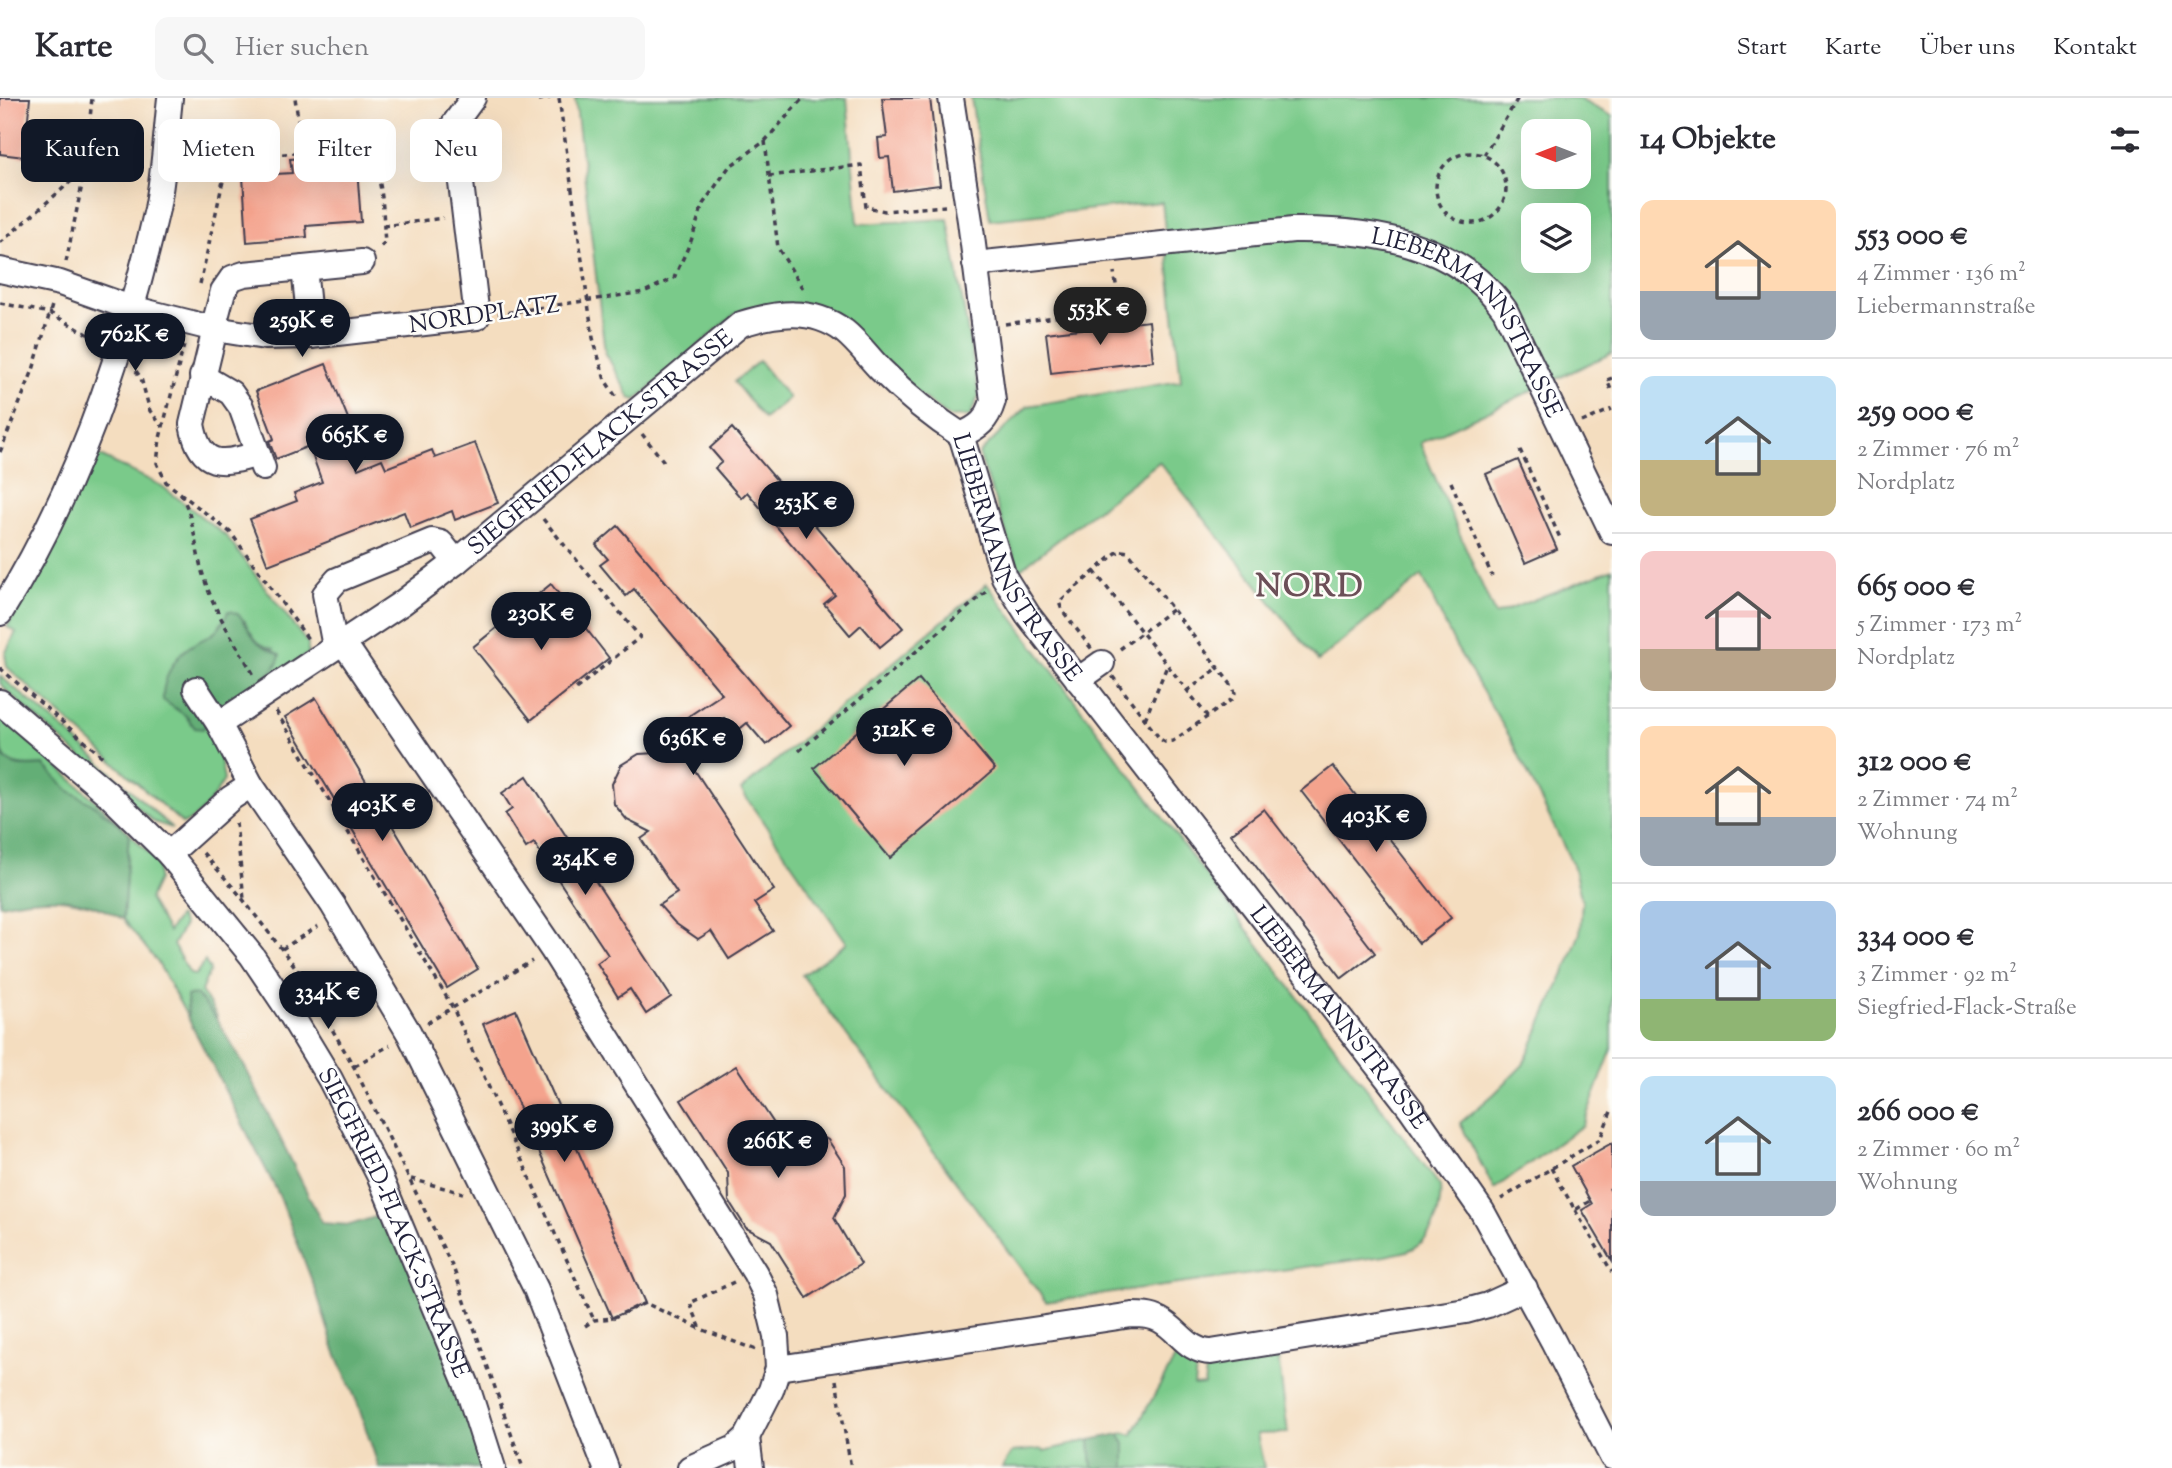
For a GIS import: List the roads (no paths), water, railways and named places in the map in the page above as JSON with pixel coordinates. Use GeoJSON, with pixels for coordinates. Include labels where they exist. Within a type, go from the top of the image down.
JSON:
{"type":"FeatureCollection","features":[{"type":"Feature","properties":{"kind":"street"},"geometry":{"type":"LineString","coordinates":[[0,614],[64,494],[85,446],[117,353],[157,206],[170,98]]}},
{"type":"Feature","properties":{"kind":"street","name":"NORDPLATZ"},"geometry":{"type":"LineString","coordinates":[[0,270],[60,283],[131,308],[214,329],[265,337],[311,337],[477,317],[454,124],[473,98]]}},
{"type":"Feature","properties":{"kind":"street"},"geometry":{"type":"LineString","coordinates":[[951,98],[975,264]]}},
{"type":"Feature","properties":{"kind":"street","name":"LIEBERMANNSTRASSE"},"geometry":{"type":"LineString","coordinates":[[1612,532],[1603,492],[1563,431],[1504,310],[1491,290],[1472,274],[1434,252],[1387,237],[1332,229],[1293,230],[975,264],[993,401],[988,417],[978,427],[961,435],[1004,577],[1028,615],[1411,1109],[1482,1211],[1612,1457]]}},
{"type":"Feature","properties":{"kind":"street"},"geometry":{"type":"LineString","coordinates":[[202,376],[231,393],[241,407],[261,461],[215,460],[202,454],[194,438],[192,424],[202,376],[223,291],[232,278],[244,274],[362,262]]}},
{"type":"Feature","properties":{"kind":"street"},"geometry":{"type":"LineString","coordinates":[[304,268],[311,337]]}},
{"type":"Feature","properties":{"kind":"street","name":"SIEGFRIED-FLACK-STRASSE"},"geometry":{"type":"LineString","coordinates":[[219,724],[456,562],[741,324],[780,313],[827,321],[845,332],[910,398],[961,435]]}},
{"type":"Feature","properties":{"kind":"street"},"geometry":{"type":"LineString","coordinates":[[456,562],[441,543],[432,541],[337,580],[325,594],[339,644],[437,780],[599,1023],[755,1273],[766,1295],[773,1318],[778,1363],[771,1390],[747,1437],[735,1448],[690,1468]]}},
{"type":"Feature","properties":{"kind":"street"},"geometry":{"type":"LineString","coordinates":[[1078,680],[1102,663]]}},
{"type":"Feature","properties":{"kind":"street"},"geometry":{"type":"LineString","coordinates":[[196,689],[219,724],[241,791],[338,914],[409,1033],[536,1289],[606,1468]]}},
{"type":"Feature","properties":{"kind":"street","name":"SIEGFRIED-FLACK-STRASSE"},"geometry":{"type":"LineString","coordinates":[[0,702],[99,786],[169,854],[252,956],[330,1079],[380,1177],[467,1383],[493,1468]]}},
{"type":"Feature","properties":{"kind":"street"},"geometry":{"type":"LineString","coordinates":[[169,854],[241,791]]}},
{"type":"Feature","properties":{"kind":"street"},"geometry":{"type":"LineString","coordinates":[[778,1363],[833,1358],[1132,1315],[1145,1315],[1160,1320],[1197,1350],[1211,1352],[1466,1311],[1488,1305],[1525,1288]]}},
{"type":"Feature","properties":{"kind":"street"},"geometry":{"type":"LineString","coordinates":[[747,1437],[751,1468]]}},
{"type":"Feature","properties":{"kind":"district","name":"NORD"},"geometry":{"type":"Point","coordinates":[1310,585]}}]}
